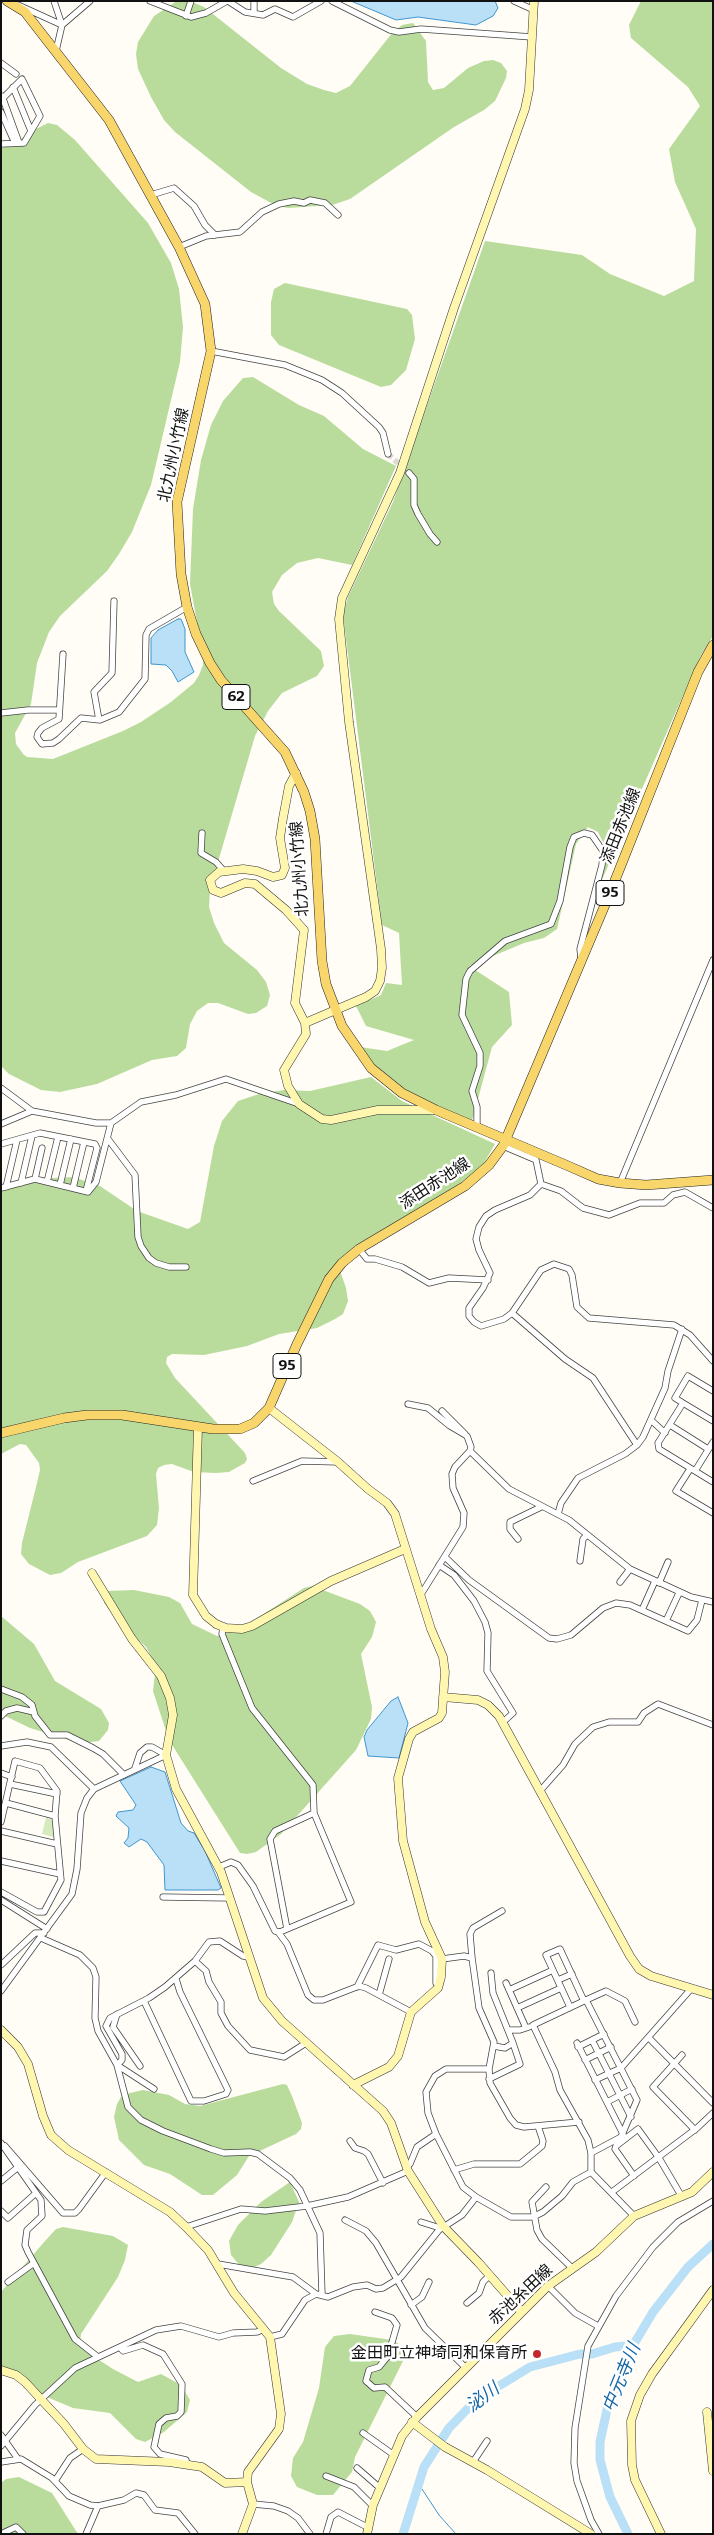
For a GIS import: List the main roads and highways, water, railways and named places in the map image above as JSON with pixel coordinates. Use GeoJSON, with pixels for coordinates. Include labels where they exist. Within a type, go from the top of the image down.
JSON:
{"type":"FeatureCollection","features":[{"type":"Feature","properties":{"kind":"main road","name":"北九州小竹線"},"geometry":{"type":"LineString","coordinates":[[10,2],[25,12],[110,120],[179,247],[204,304],[211,351],[177,502],[181,574],[187,607],[196,634],[210,663],[240,702],[271,734],[296,773],[310,811],[313,826],[322,961],[326,984],[334,1010],[353,1045],[371,1068],[402,1092],[436,1110],[477,1126],[504,1143],[598,1178],[620,1183],[646,1185],[711,1182]]}},
{"type":"Feature","properties":{"kind":"main road","name":"添田赤池線"},"geometry":{"type":"LineString","coordinates":[[1,1433],[64,1418],[88,1415],[122,1415],[213,1430],[240,1430],[254,1422],[269,1408],[297,1344],[329,1280],[342,1263],[359,1249],[465,1186],[489,1165],[504,1143],[698,672],[713,646]]}},
{"type":"Feature","properties":{"kind":"water"},"geometry":{"type":"Polygon","coordinates":[[[351,1],[495,1],[498,8],[493,16],[476,25],[418,17],[396,20],[351,1]]]}},
{"type":"Feature","properties":{"kind":"water"},"geometry":{"type":"Polygon","coordinates":[[[181,619],[185,629],[185,652],[194,672],[178,682],[166,665],[151,664],[151,638],[158,630],[181,619]]]}},
{"type":"Feature","properties":{"kind":"water"},"geometry":{"type":"Polygon","coordinates":[[[398,1697],[408,1723],[399,1758],[368,1756],[364,1737],[367,1730],[391,1701],[398,1697]]]}},
{"type":"Feature","properties":{"kind":"water"},"geometry":{"type":"Polygon","coordinates":[[[151,1767],[165,1772],[181,1823],[188,1831],[194,1833],[205,1851],[221,1888],[218,1890],[165,1890],[164,1865],[147,1842],[141,1839],[129,1847],[124,1843],[128,1838],[129,1828],[116,1816],[118,1812],[133,1810],[136,1805],[120,1781],[151,1767]]]}},
{"type":"Feature","properties":{"kind":"waterway","name":"中元寺川"},"geometry":{"type":"LineString","coordinates":[[628,2534],[610,2497],[600,2460],[600,2442],[608,2405],[628,2354],[653,2312],[688,2267],[713,2244]]}},
{"type":"Feature","properties":{"kind":"waterway","name":"泌川"},"geometry":{"type":"LineString","coordinates":[[403,2534],[424,2467],[449,2428],[476,2400],[530,2367],[580,2354],[592,2354],[615,2347],[634,2345]]}},
{"type":"Feature","properties":{"kind":"waterway"},"geometry":{"type":"LineString","coordinates":[[418,2483],[439,2515],[456,2534]]}},
{"type":"Feature","properties":{"kind":"tunnel"},"geometry":{"type":"LineString","coordinates":[[388,454],[409,473]]}},
{"type":"Feature","properties":{"kind":"place","name":"金田町立神埼同和保育所"},"geometry":{"type":"Point","coordinates":[537,2354]}}]}
